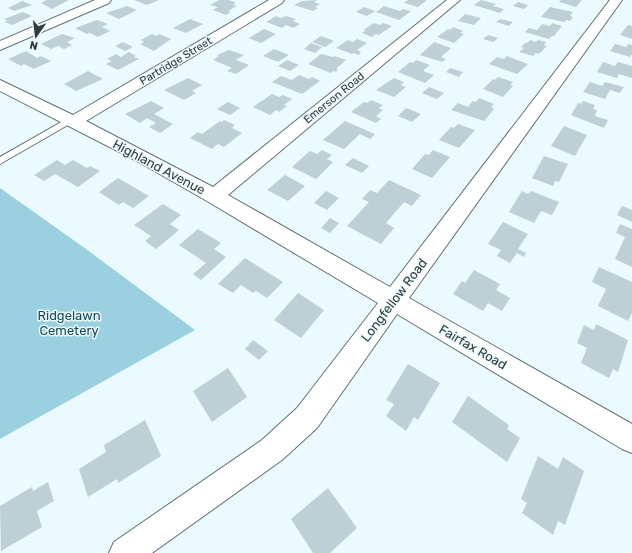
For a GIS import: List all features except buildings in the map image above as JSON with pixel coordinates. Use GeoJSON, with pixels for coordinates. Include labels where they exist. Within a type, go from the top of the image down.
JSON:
{"type":"FeatureCollection","features":[{"type":"Feature","properties":{"kind":"street"},"geometry":{"type":"LineString","coordinates":[[0,46],[104,0]]}},
{"type":"Feature","properties":{"kind":"street","name":"Emerson Road"},"geometry":{"type":"LineString","coordinates":[[214,196],[454,0]]}},
{"type":"Feature","properties":{"kind":"street","name":"Longfellow Road"},"geometry":{"type":"LineString","coordinates":[[125,553],[272,450],[296,429],[318,404],[616,0]]}},
{"type":"Feature","properties":{"kind":"street","name":"Partridge Street"},"geometry":{"type":"LineString","coordinates":[[72,121],[273,1]]}},
{"type":"Feature","properties":{"kind":"street","name":"Highland Avenue"},"geometry":{"type":"LineString","coordinates":[[0,85],[140,156],[214,196],[315,255]]}},
{"type":"Feature","properties":{"kind":"street","name":"Fairfax Road"},"geometry":{"type":"LineString","coordinates":[[315,255],[632,439]]}},
{"type":"Feature","properties":{"kind":"lane","name":"Partridge Street"},"geometry":{"type":"LineString","coordinates":[[0,161],[72,121]]}},
{"type":"Feature","properties":{"kind":"green space","name":"Ridgelawn Cemetery"},"geometry":{"type":"Polygon","coordinates":[[[0,188],[86,249],[195,330],[0,439],[0,188]]]}}]}
